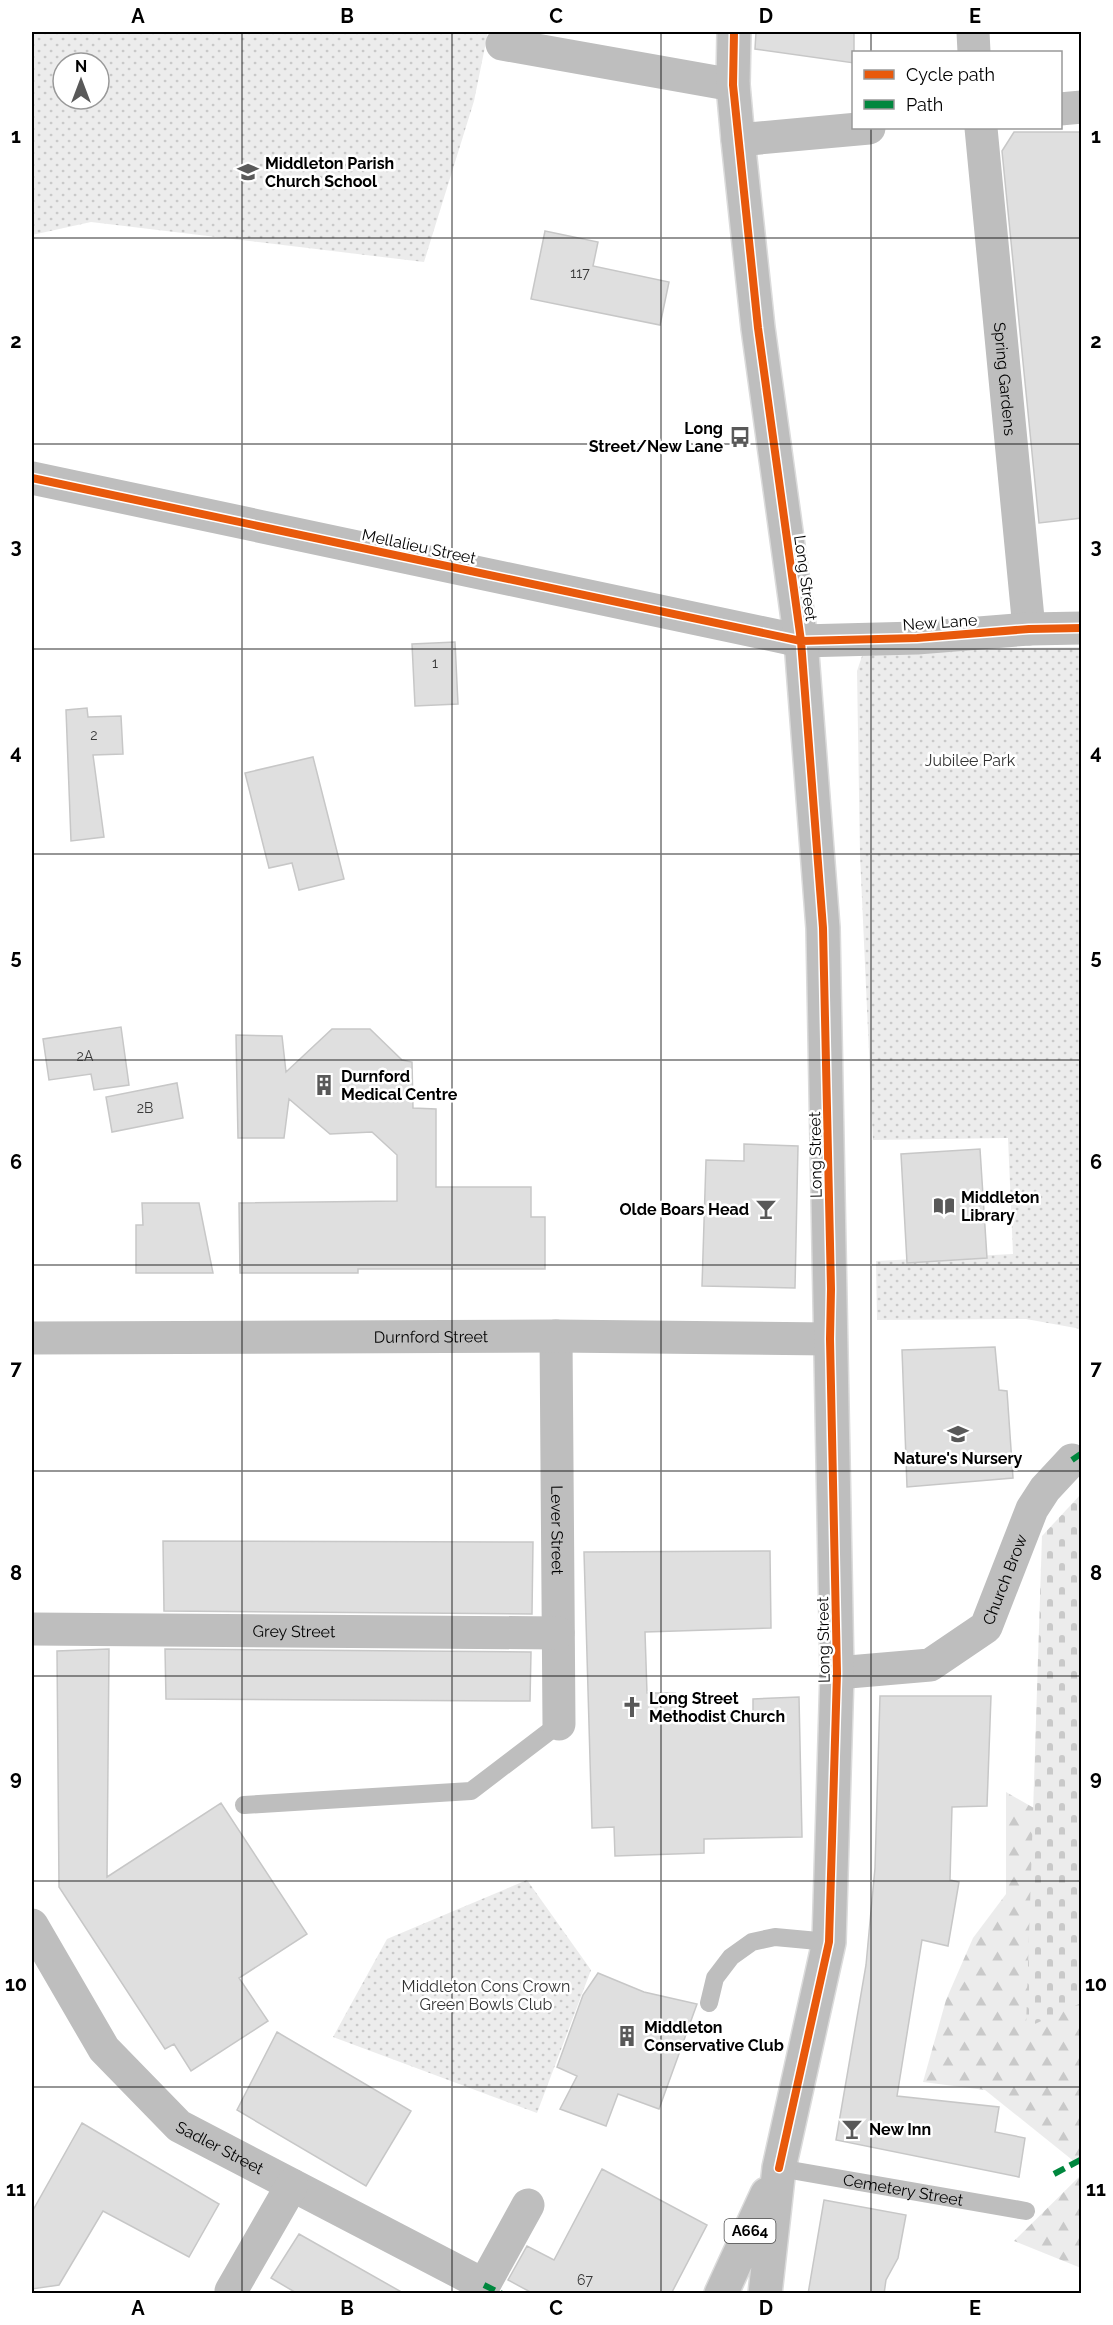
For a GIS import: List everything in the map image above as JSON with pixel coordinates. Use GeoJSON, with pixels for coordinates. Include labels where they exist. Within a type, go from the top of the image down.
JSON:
{"type":"FeatureCollection","features":[{"type":"Feature","properties":{"kind":"street","name":"A664"},"geometry":{"type":"LineString","coordinates":[[734,32],[733,85],[738,140]]}},
{"type":"Feature","properties":{"kind":"street"},"geometry":{"type":"LineString","coordinates":[[973,32],[975,51]]}},
{"type":"Feature","properties":{"kind":"street"},"geometry":{"type":"LineString","coordinates":[[503,38],[733,85]]}},
{"type":"Feature","properties":{"kind":"street"},"geometry":{"type":"LineString","coordinates":[[1062,109],[1082,107]]}},
{"type":"Feature","properties":{"kind":"street"},"geometry":{"type":"LineString","coordinates":[[738,140],[858,129]]}},
{"type":"Feature","properties":{"kind":"street","name":"Spring Gardens"},"geometry":{"type":"LineString","coordinates":[[981,129],[1029,629]]}},
{"type":"Feature","properties":{"kind":"street","name":"Long Street"},"geometry":{"type":"LineString","coordinates":[[738,140],[758,328],[801,641],[823,928],[837,1673],[829,1942],[779,2168],[765,2294]]}},
{"type":"Feature","properties":{"kind":"street","name":"Mellalieu Street"},"geometry":{"type":"LineString","coordinates":[[32,478],[801,641]]}},
{"type":"Feature","properties":{"kind":"street","name":"New Lane"},"geometry":{"type":"LineString","coordinates":[[801,641],[917,638],[1029,629],[1082,628]]}},
{"type":"Feature","properties":{"kind":"street","name":"Durnford Street"},"geometry":{"type":"LineString","coordinates":[[32,1338],[556,1336],[830,1339]]}},
{"type":"Feature","properties":{"kind":"street","name":"Lever Street"},"geometry":{"type":"LineString","coordinates":[[556,1336],[559,1724]]}},
{"type":"Feature","properties":{"kind":"street","name":"Church Brow"},"geometry":{"type":"LineString","coordinates":[[837,1673],[930,1665],[986,1627],[1032,1509],[1045,1489],[1072,1461]]}},
{"type":"Feature","properties":{"kind":"street","name":"Grey Street"},"geometry":{"type":"LineString","coordinates":[[32,1629],[558,1634]]}},
{"type":"Feature","properties":{"kind":"street","name":"Sadler Street"},"geometry":{"type":"LineString","coordinates":[[32,1925],[104,2049],[180,2126],[484,2284],[528,2205]]}},
{"type":"Feature","properties":{"kind":"street","name":"Long Street"},"geometry":{"type":"LineString","coordinates":[[721,2294],[779,2168]]}},
{"type":"Feature","properties":{"kind":"street"},"geometry":{"type":"LineString","coordinates":[[231,2291],[292,2185]]}},
{"type":"Feature","properties":{"kind":"lane"},"geometry":{"type":"LineString","coordinates":[[244,1805],[471,1791],[559,1724]]}},
{"type":"Feature","properties":{"kind":"lane"},"geometry":{"type":"LineString","coordinates":[[709,2003],[715,1978],[731,1957],[752,1942],[775,1937],[829,1942]]}},
{"type":"Feature","properties":{"kind":"lane","name":"Cemetery Street"},"geometry":{"type":"LineString","coordinates":[[779,2168],[1026,2211]]}},
{"type":"Feature","properties":{"kind":"green space","name":"Middleton Parish Church School"},"geometry":{"type":"Polygon","coordinates":[[[32,32],[488,32],[474,101],[424,262],[91,222],[32,235],[32,32]]]}},
{"type":"Feature","properties":{"kind":"green space","name":"Jubilee Park"},"geometry":{"type":"Polygon","coordinates":[[[1081,647],[1081,1329],[1026,1319],[877,1320],[876,1261],[1013,1254],[1008,1138],[873,1140],[860,855],[857,671],[862,656],[875,649],[1081,647]]]}},
{"type":"Feature","properties":{"kind":"green space"},"geometry":{"type":"Polygon","coordinates":[[[1081,1494],[1081,2003],[1026,2028],[1042,1536],[1081,1494]]]}},
{"type":"Feature","properties":{"kind":"green space"},"geometry":{"type":"Polygon","coordinates":[[[1006,1792],[1074,1831],[1081,1978],[1081,2167],[985,2090],[923,2082],[946,2000],[973,1938],[1006,1894],[1006,1792]]]}},
{"type":"Feature","properties":{"kind":"green space","name":"Middleton Cons Crown Green Bowls Club"},"geometry":{"type":"Polygon","coordinates":[[[527,1880],[591,1970],[537,2113],[333,2037],[387,1939],[527,1880]]]}},
{"type":"Feature","properties":{"kind":"green space"},"geometry":{"type":"Polygon","coordinates":[[[1081,2175],[1081,2268],[1014,2241],[1081,2175]]]}},
{"type":"Feature","properties":{"kind":"building"},"geometry":{"type":"Polygon","coordinates":[[[756,32],[854,32],[852,63],[755,49],[756,32]]]}},
{"type":"Feature","properties":{"kind":"building"},"geometry":{"type":"Polygon","coordinates":[[[1014,132],[1082,132],[1082,518],[1039,523],[1002,151],[1014,132]]]}},
{"type":"Feature","properties":{"kind":"building"},"geometry":{"type":"Polygon","coordinates":[[[545,231],[598,242],[593,266],[669,282],[660,325],[531,299],[545,231]]]}},
{"type":"Feature","properties":{"kind":"building"},"geometry":{"type":"Polygon","coordinates":[[[455,642],[458,704],[415,706],[412,644],[455,642]]]}},
{"type":"Feature","properties":{"kind":"building"},"geometry":{"type":"Polygon","coordinates":[[[87,708],[88,717],[121,716],[123,754],[93,755],[104,837],[71,841],[66,710],[87,708]]]}},
{"type":"Feature","properties":{"kind":"building"},"geometry":{"type":"Polygon","coordinates":[[[313,757],[344,879],[299,890],[292,863],[269,868],[245,773],[313,757]]]}},
{"type":"Feature","properties":{"kind":"building"},"geometry":{"type":"Polygon","coordinates":[[[121,1027],[129,1085],[94,1090],[91,1074],[49,1080],[43,1039],[121,1027]]]}},
{"type":"Feature","properties":{"kind":"building"},"geometry":{"type":"Polygon","coordinates":[[[332,1029],[370,1029],[402,1060],[412,1062],[413,1108],[436,1109],[436,1187],[531,1187],[531,1217],[545,1217],[545,1269],[358,1269],[358,1273],[240,1273],[239,1203],[397,1201],[397,1155],[372,1132],[330,1134],[289,1099],[284,1138],[238,1138],[236,1035],[282,1036],[286,1072],[332,1029]]]}},
{"type":"Feature","properties":{"kind":"building"},"geometry":{"type":"Polygon","coordinates":[[[177,1083],[183,1118],[112,1132],[106,1097],[177,1083]]]}},
{"type":"Feature","properties":{"kind":"building","name":"Olde Boars Head"},"geometry":{"type":"Polygon","coordinates":[[[744,1144],[798,1146],[795,1288],[702,1286],[706,1160],[744,1161],[744,1144]]]}},
{"type":"Feature","properties":{"kind":"building","name":"Middleton Library"},"geometry":{"type":"Polygon","coordinates":[[[980,1149],[987,1258],[907,1263],[901,1154],[980,1149]]]}},
{"type":"Feature","properties":{"kind":"building"},"geometry":{"type":"Polygon","coordinates":[[[142,1203],[199,1203],[213,1273],[136,1273],[136,1225],[143,1225],[142,1203]]]}},
{"type":"Feature","properties":{"kind":"building","name":"Nature's Nursery"},"geometry":{"type":"Polygon","coordinates":[[[995,1347],[999,1390],[1007,1391],[1013,1478],[907,1487],[902,1350],[995,1347]]]}},
{"type":"Feature","properties":{"kind":"building"},"geometry":{"type":"Polygon","coordinates":[[[163,1541],[533,1542],[532,1614],[164,1611],[163,1541]]]}},
{"type":"Feature","properties":{"kind":"building","name":"Long Street Methodist Church"},"geometry":{"type":"Polygon","coordinates":[[[770,1551],[771,1628],[645,1632],[647,1693],[675,1693],[675,1718],[753,1715],[753,1699],[799,1697],[802,1837],[704,1839],[704,1853],[615,1856],[614,1827],[592,1828],[584,1552],[770,1551]]]}},
{"type":"Feature","properties":{"kind":"building"},"geometry":{"type":"Polygon","coordinates":[[[109,1649],[107,1877],[221,1803],[307,1934],[239,1978],[268,2021],[191,2071],[174,2044],[165,2049],[59,1887],[57,1651],[109,1649]]]}},
{"type":"Feature","properties":{"kind":"building"},"geometry":{"type":"Polygon","coordinates":[[[165,1649],[531,1652],[530,1701],[166,1699],[165,1649]]]}},
{"type":"Feature","properties":{"kind":"building"},"geometry":{"type":"Polygon","coordinates":[[[880,1696],[991,1696],[987,1806],[952,1807],[950,1880],[959,1882],[948,1946],[922,1940],[897,2096],[999,2107],[995,2132],[1025,2138],[1019,2177],[836,2140],[866,1965],[875,1868],[880,1696]]]}},
{"type":"Feature","properties":{"kind":"building","name":"Middleton Conservative Club"},"geometry":{"type":"Polygon","coordinates":[[[598,1973],[644,1992],[697,2004],[659,2109],[618,2094],[606,2126],[560,2109],[577,2076],[557,2067],[583,1995],[598,1973]]]}},
{"type":"Feature","properties":{"kind":"building"},"geometry":{"type":"Polygon","coordinates":[[[277,2032],[411,2111],[366,2186],[237,2110],[277,2032]]]}},
{"type":"Feature","properties":{"kind":"building"},"geometry":{"type":"Polygon","coordinates":[[[82,2123],[219,2204],[189,2257],[103,2211],[59,2285],[32,2289],[32,2212],[82,2123]]]}},
{"type":"Feature","properties":{"kind":"building"},"geometry":{"type":"Polygon","coordinates":[[[602,2169],[707,2225],[671,2294],[534,2294],[508,2280],[527,2246],[554,2260],[602,2169]]]}},
{"type":"Feature","properties":{"kind":"building"},"geometry":{"type":"Polygon","coordinates":[[[824,2200],[906,2215],[898,2258],[886,2280],[884,2294],[808,2294],[824,2200]]]}},
{"type":"Feature","properties":{"kind":"building"},"geometry":{"type":"Polygon","coordinates":[[[299,2234],[405,2294],[298,2294],[271,2278],[299,2234]]]}},
{"type":"Feature","properties":{"kind":"marked path"},"geometry":{"type":"LineString","coordinates":[[1072,1460],[1082,1453]]}},
{"type":"Feature","properties":{"kind":"marked path"},"geometry":{"type":"LineString","coordinates":[[1054,2174],[1082,2159]]}},
{"type":"Feature","properties":{"kind":"marked path"},"geometry":{"type":"LineString","coordinates":[[484,2285],[502,2294]]}},
{"type":"Feature","properties":{"kind":"cycle path"},"geometry":{"type":"LineString","coordinates":[[734,32],[733,85],[758,328],[801,641],[823,928],[831,1289],[837,1673],[829,1942],[779,2168]]}},
{"type":"Feature","properties":{"kind":"cycle path"},"geometry":{"type":"LineString","coordinates":[[32,478],[801,641],[917,638],[1029,629],[1082,628]]}},
{"type":"Feature","properties":{"kind":"place","name":"Middleton Parish Church School"},"geometry":{"type":"Point","coordinates":[248,172]}},
{"type":"Feature","properties":{"kind":"place","name":"Long Street/New Lane"},"geometry":{"type":"Point","coordinates":[740,437]}},
{"type":"Feature","properties":{"kind":"place","name":"Durnford Medical Centre"},"geometry":{"type":"Point","coordinates":[324,1085]}},
{"type":"Feature","properties":{"kind":"place","name":"Middleton Library"},"geometry":{"type":"Point","coordinates":[944,1206]}},
{"type":"Feature","properties":{"kind":"place","name":"Olde Boars Head"},"geometry":{"type":"Point","coordinates":[766,1209]}},
{"type":"Feature","properties":{"kind":"place","name":"Nature's Nursery"},"geometry":{"type":"Point","coordinates":[958,1434]}},
{"type":"Feature","properties":{"kind":"place","name":"Long Street Methodist Church"},"geometry":{"type":"Point","coordinates":[632,1707]}},
{"type":"Feature","properties":{"kind":"place","name":"Middleton Conservative Club"},"geometry":{"type":"Point","coordinates":[627,2036]}},
{"type":"Feature","properties":{"kind":"place","name":"New Inn"},"geometry":{"type":"Point","coordinates":[852,2129]}}]}
